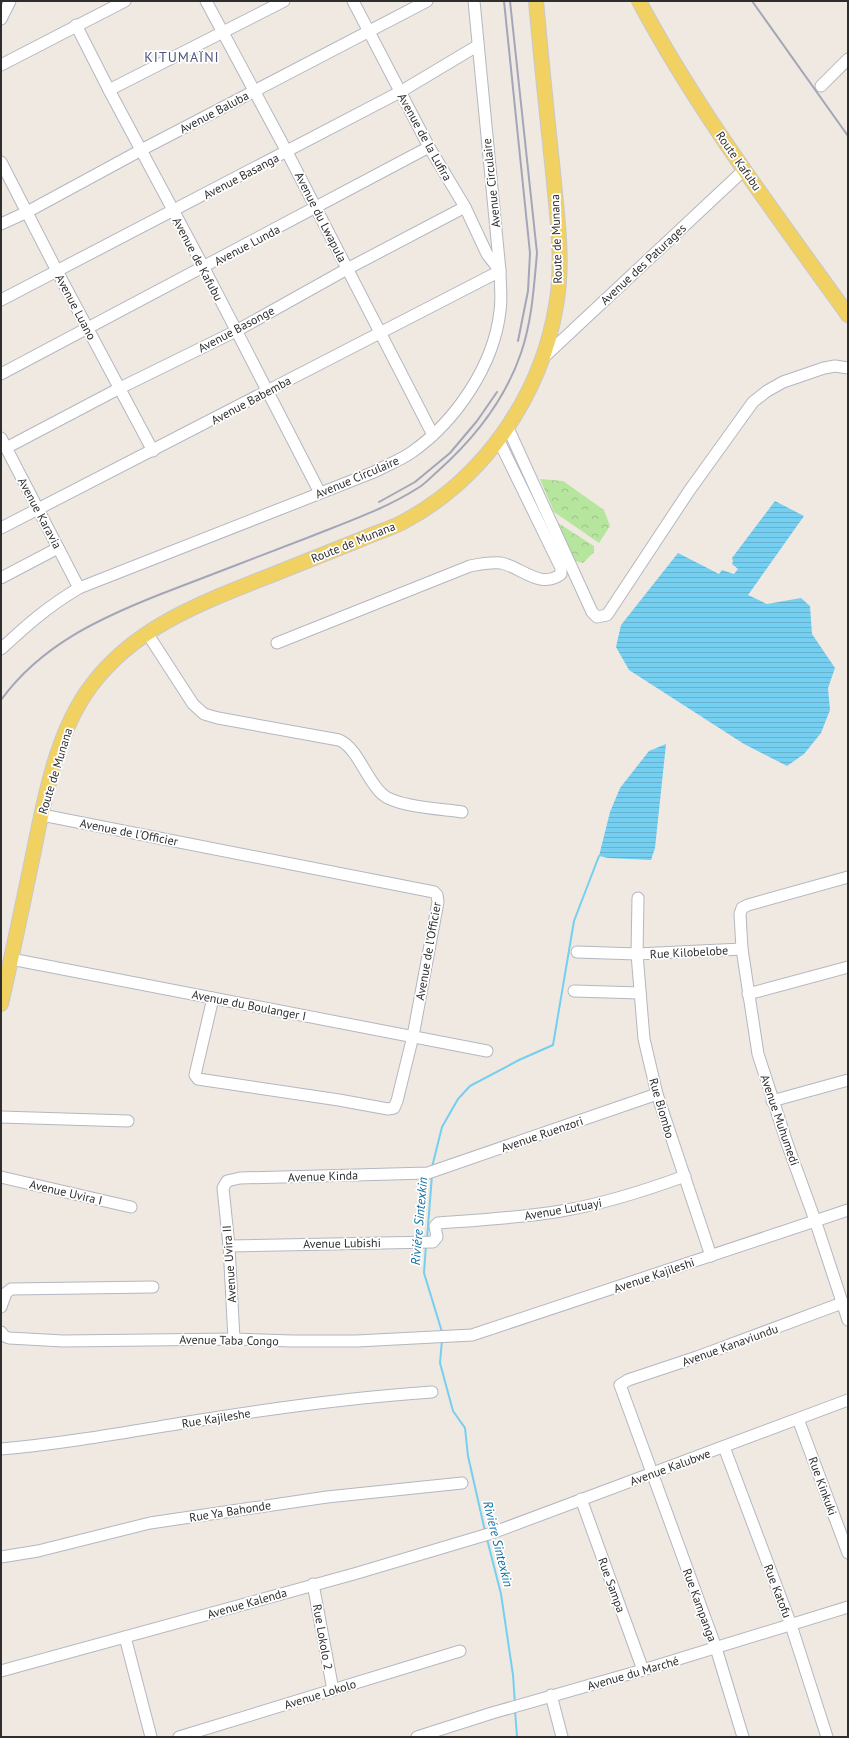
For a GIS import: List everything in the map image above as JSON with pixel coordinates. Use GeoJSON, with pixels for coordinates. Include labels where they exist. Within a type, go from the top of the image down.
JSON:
{"type":"FeatureCollection","features":[{"type":"Feature","properties":{"kind":"main road","name":"Route de Munana"},"geometry":{"type":"LineString","coordinates":[[1,1004],[42,814],[57,756],[71,719],[80,702],[114,658],[147,633],[169,619],[216,597],[402,523],[438,500],[467,475],[499,441],[520,409],[533,384],[542,359],[556,306],[559,257],[556,208],[536,1]]}},
{"type":"Feature","properties":{"kind":"main road","name":"Route Kafubu"},"geometry":{"type":"LineString","coordinates":[[639,1],[658,36],[694,95],[744,170],[848,315]]}},
{"type":"Feature","properties":{"kind":"street"},"geometry":{"type":"LineString","coordinates":[[1,65],[125,1]]}},
{"type":"Feature","properties":{"kind":"street","name":"Avenue du Lwapula"},"geometry":{"type":"LineString","coordinates":[[206,1],[255,91],[379,333],[434,435]]}},
{"type":"Feature","properties":{"kind":"street"},"geometry":{"type":"LineString","coordinates":[[109,90],[284,1]]}},
{"type":"Feature","properties":{"kind":"street","name":"Avenue de la Lufira"},"geometry":{"type":"LineString","coordinates":[[353,1],[429,147],[464,207],[487,254],[500,271]]}},
{"type":"Feature","properties":{"kind":"street","name":"Avenue Baluba"},"geometry":{"type":"LineString","coordinates":[[1,224],[27,212],[427,1]]}},
{"type":"Feature","properties":{"kind":"street","name":"Avenue Circulaire"},"geometry":{"type":"LineString","coordinates":[[1,649],[53,603],[79,588],[374,472],[411,453],[434,435],[467,395],[486,364],[500,311],[500,271],[477,46],[474,1]]}},
{"type":"Feature","properties":{"kind":"street","name":"Avenue de Kafubu"},"geometry":{"type":"LineString","coordinates":[[76,25],[320,493]]}},
{"type":"Feature","properties":{"kind":"street","name":"Avenue Basanga"},"geometry":{"type":"LineString","coordinates":[[1,300],[400,92],[477,46]]}},
{"type":"Feature","properties":{"kind":"street"},"geometry":{"type":"LineString","coordinates":[[821,86],[848,59]]}},
{"type":"Feature","properties":{"kind":"street","name":"Avenue Lunda"},"geometry":{"type":"LineString","coordinates":[[1,374],[204,268],[429,147]]}},
{"type":"Feature","properties":{"kind":"street","name":"Avenue Luano"},"geometry":{"type":"LineString","coordinates":[[1,162],[57,272],[153,451]]}},
{"type":"Feature","properties":{"kind":"street","name":"Avenue des Paturages"},"geometry":{"type":"LineString","coordinates":[[542,359],[744,170]]}},
{"type":"Feature","properties":{"kind":"street","name":"Avenue Basonge"},"geometry":{"type":"LineString","coordinates":[[4,443],[236,331],[347,269],[464,207]]}},
{"type":"Feature","properties":{"kind":"street","name":"Avenue Babemba"},"geometry":{"type":"LineString","coordinates":[[1,528],[500,271]]}},
{"type":"Feature","properties":{"kind":"street"},"geometry":{"type":"LineString","coordinates":[[508,428],[592,612],[598,617],[607,614],[689,491],[753,402],[767,390],[783,382],[824,368],[835,366],[848,368]]}},
{"type":"Feature","properties":{"kind":"street"},"geometry":{"type":"LineString","coordinates":[[276,643],[470,566],[485,563],[501,563],[538,579],[555,579],[561,574],[561,568],[499,441]]}},
{"type":"Feature","properties":{"kind":"street","name":"Avenue Karavia"},"geometry":{"type":"LineString","coordinates":[[4,443],[79,588]]}},
{"type":"Feature","properties":{"kind":"street"},"geometry":{"type":"LineString","coordinates":[[1,578],[58,548]]}},
{"type":"Feature","properties":{"kind":"street"},"geometry":{"type":"LineString","coordinates":[[147,633],[193,704],[204,714],[218,718],[339,740],[347,744],[376,788],[387,798],[402,803],[462,812]]}},
{"type":"Feature","properties":{"kind":"street","name":"Avenue de l'Officier"},"geometry":{"type":"LineString","coordinates":[[42,814],[434,892],[437,894],[438,899],[413,1036],[396,1106],[388,1110],[317,1096],[198,1079],[195,1075],[213,998]]}},
{"type":"Feature","properties":{"kind":"street","name":"Avenue Muhumedi"},"geometry":{"type":"LineString","coordinates":[[848,878],[748,905],[742,908],[740,914],[742,949],[758,1054],[772,1101],[815,1220],[848,1320]]}},
{"type":"Feature","properties":{"kind":"street","name":"Rue Biombo"},"geometry":{"type":"LineString","coordinates":[[638,898],[637,954],[644,1039],[657,1094],[711,1256]]}},
{"type":"Feature","properties":{"kind":"street","name":"Rue Kilobelobe"},"geometry":{"type":"LineString","coordinates":[[577,952],[637,954],[742,949]]}},
{"type":"Feature","properties":{"kind":"street","name":"Avenue du Boulanger I"},"geometry":{"type":"LineString","coordinates":[[11,959],[487,1051]]}},
{"type":"Feature","properties":{"kind":"street"},"geometry":{"type":"LineString","coordinates":[[748,994],[848,967]]}},
{"type":"Feature","properties":{"kind":"street"},"geometry":{"type":"LineString","coordinates":[[574,991],[640,992]]}},
{"type":"Feature","properties":{"kind":"street"},"geometry":{"type":"LineString","coordinates":[[772,1101],[848,1080]]}},
{"type":"Feature","properties":{"kind":"street","name":"Avenue Ruenzori"},"geometry":{"type":"LineString","coordinates":[[428,1172],[657,1094]]}},
{"type":"Feature","properties":{"kind":"street"},"geometry":{"type":"LineString","coordinates":[[1,1117],[128,1122]]}},
{"type":"Feature","properties":{"kind":"street","name":"Avenue Kinda"},"geometry":{"type":"LineString","coordinates":[[223,1188],[227,1181],[240,1178],[428,1172]]}},
{"type":"Feature","properties":{"kind":"street","name":"Avenue Lutuayi"},"geometry":{"type":"LineString","coordinates":[[438,1223],[512,1218],[561,1211],[648,1190],[685,1176]]}},
{"type":"Feature","properties":{"kind":"street","name":"Avenue Uvira I"},"geometry":{"type":"LineString","coordinates":[[1,1177],[131,1207]]}},
{"type":"Feature","properties":{"kind":"street","name":"Avenue Uvira II"},"geometry":{"type":"LineString","coordinates":[[223,1188],[234,1339]]}},
{"type":"Feature","properties":{"kind":"street","name":"Avenue Kajileshi"},"geometry":{"type":"LineString","coordinates":[[459,1336],[472,1335],[848,1210]]}},
{"type":"Feature","properties":{"kind":"street","name":"Avenue Lubishi"},"geometry":{"type":"LineString","coordinates":[[228,1246],[433,1242],[436,1237],[435,1226],[438,1223]]}},
{"type":"Feature","properties":{"kind":"street"},"geometry":{"type":"LineString","coordinates":[[1,1307],[6,1293],[11,1290],[153,1287]]}},
{"type":"Feature","properties":{"kind":"street","name":"Avenue Kanaviundu"},"geometry":{"type":"LineString","coordinates":[[621,1387],[622,1384],[628,1380],[697,1357],[842,1303]]}},
{"type":"Feature","properties":{"kind":"street","name":"Avenue Taba Congo"},"geometry":{"type":"LineString","coordinates":[[1,1332],[4,1336],[9,1338],[50,1341],[234,1339],[357,1341],[459,1336]]}},
{"type":"Feature","properties":{"kind":"street","name":"Rue Kampanga"},"geometry":{"type":"LineString","coordinates":[[621,1387],[716,1648],[743,1737]]}},
{"type":"Feature","properties":{"kind":"street","name":"Rue Kajileshe"},"geometry":{"type":"LineString","coordinates":[[1,1449],[49,1445],[208,1418],[310,1404],[383,1395],[432,1392]]}},
{"type":"Feature","properties":{"kind":"street","name":"Avenue Kalubwe"},"geometry":{"type":"LineString","coordinates":[[492,1533],[848,1400]]}},
{"type":"Feature","properties":{"kind":"street","name":"Rue Kinkuki"},"geometry":{"type":"LineString","coordinates":[[798,1418],[848,1553]]}},
{"type":"Feature","properties":{"kind":"street","name":"Rue Katofu"},"geometry":{"type":"LineString","coordinates":[[724,1447],[791,1625],[827,1737]]}},
{"type":"Feature","properties":{"kind":"street","name":"Rue Ya Bahonde"},"geometry":{"type":"LineString","coordinates":[[1,1557],[38,1550],[150,1523],[327,1497],[462,1483]]}},
{"type":"Feature","properties":{"kind":"street","name":"Rue Sampa"},"geometry":{"type":"LineString","coordinates":[[581,1499],[643,1670]]}},
{"type":"Feature","properties":{"kind":"street","name":"Avenue Kalenda"},"geometry":{"type":"LineString","coordinates":[[1,1671],[354,1574],[492,1533]]}},
{"type":"Feature","properties":{"kind":"street","name":"Rue Lokolo 2"},"geometry":{"type":"LineString","coordinates":[[314,1584],[333,1690]]}},
{"type":"Feature","properties":{"kind":"street","name":"Avenue du Marché"},"geometry":{"type":"LineString","coordinates":[[416,1737],[551,1695],[643,1670],[848,1607]]}},
{"type":"Feature","properties":{"kind":"street"},"geometry":{"type":"LineString","coordinates":[[125,1637],[151,1737]]}},
{"type":"Feature","properties":{"kind":"street","name":"Avenue Lokolo"},"geometry":{"type":"LineString","coordinates":[[179,1737],[460,1651]]}},
{"type":"Feature","properties":{"kind":"street"},"geometry":{"type":"LineString","coordinates":[[551,1695],[562,1737]]}},
{"type":"Feature","properties":{"kind":"green space"},"geometry":{"type":"Polygon","coordinates":[[[540,479],[563,481],[604,510],[610,526],[599,543],[554,512],[540,479]]]}},
{"type":"Feature","properties":{"kind":"green space"},"geometry":{"type":"Polygon","coordinates":[[[558,523],[594,546],[594,552],[583,563],[575,561],[558,523]]]}},
{"type":"Feature","properties":{"kind":"water"},"geometry":{"type":"Polygon","coordinates":[[[775,501],[804,516],[748,595],[767,604],[801,598],[810,606],[812,634],[835,668],[828,688],[830,710],[821,733],[804,754],[787,766],[744,744],[629,670],[616,647],[621,625],[678,553],[719,574],[722,570],[734,574],[738,569],[732,564],[732,558],[775,501]]]}},
{"type":"Feature","properties":{"kind":"water"},"geometry":{"type":"Polygon","coordinates":[[[666,744],[655,848],[651,860],[608,858],[599,856],[610,812],[620,788],[649,751],[666,744]]]}},
{"type":"Feature","properties":{"kind":"waterway","name":"Riviére Sintexkin"},"geometry":{"type":"LineString","coordinates":[[432,1167],[442,1127],[458,1099],[470,1086],[519,1060],[553,1045],[574,921],[599,856]]}},
{"type":"Feature","properties":{"kind":"waterway","name":"Riviére Sintexkin"},"geometry":{"type":"LineString","coordinates":[[427,1239],[432,1175]]}},
{"type":"Feature","properties":{"kind":"waterway","name":"Riviére Sintexkin"},"geometry":{"type":"LineString","coordinates":[[426,1245],[424,1273],[442,1332]]}},
{"type":"Feature","properties":{"kind":"waterway","name":"Riviére Sintexkin"},"geometry":{"type":"LineString","coordinates":[[442,1340],[440,1363],[453,1411],[465,1428],[468,1456],[485,1531]]}},
{"type":"Feature","properties":{"kind":"waterway","name":"Riviére Sintexkin"},"geometry":{"type":"LineString","coordinates":[[487,1539],[501,1594],[513,1675],[515,1704]]}},
{"type":"Feature","properties":{"kind":"waterway","name":"Riviére Sintexkin"},"geometry":{"type":"LineString","coordinates":[[515,1710],[517,1737]]}},
{"type":"Feature","properties":{"kind":"railway"},"geometry":{"type":"LineString","coordinates":[[504,1],[530,253],[528,291],[518,341]]}},
{"type":"Feature","properties":{"kind":"railway"},"geometry":{"type":"LineString","coordinates":[[1,700],[34,664],[73,635],[94,624],[138,603],[352,520],[405,496],[423,484],[451,459],[487,418],[506,387],[525,341],[532,303],[537,253],[510,1]]}},
{"type":"Feature","properties":{"kind":"railway"},"geometry":{"type":"LineString","coordinates":[[752,1],[848,136]]}},
{"type":"Feature","properties":{"kind":"railway"},"geometry":{"type":"LineString","coordinates":[[379,502],[415,482],[450,453],[477,421],[497,392]]}},
{"type":"Feature","properties":{"kind":"district","name":"KITUMAÏNI"},"geometry":{"type":"Point","coordinates":[182,57]}}]}
